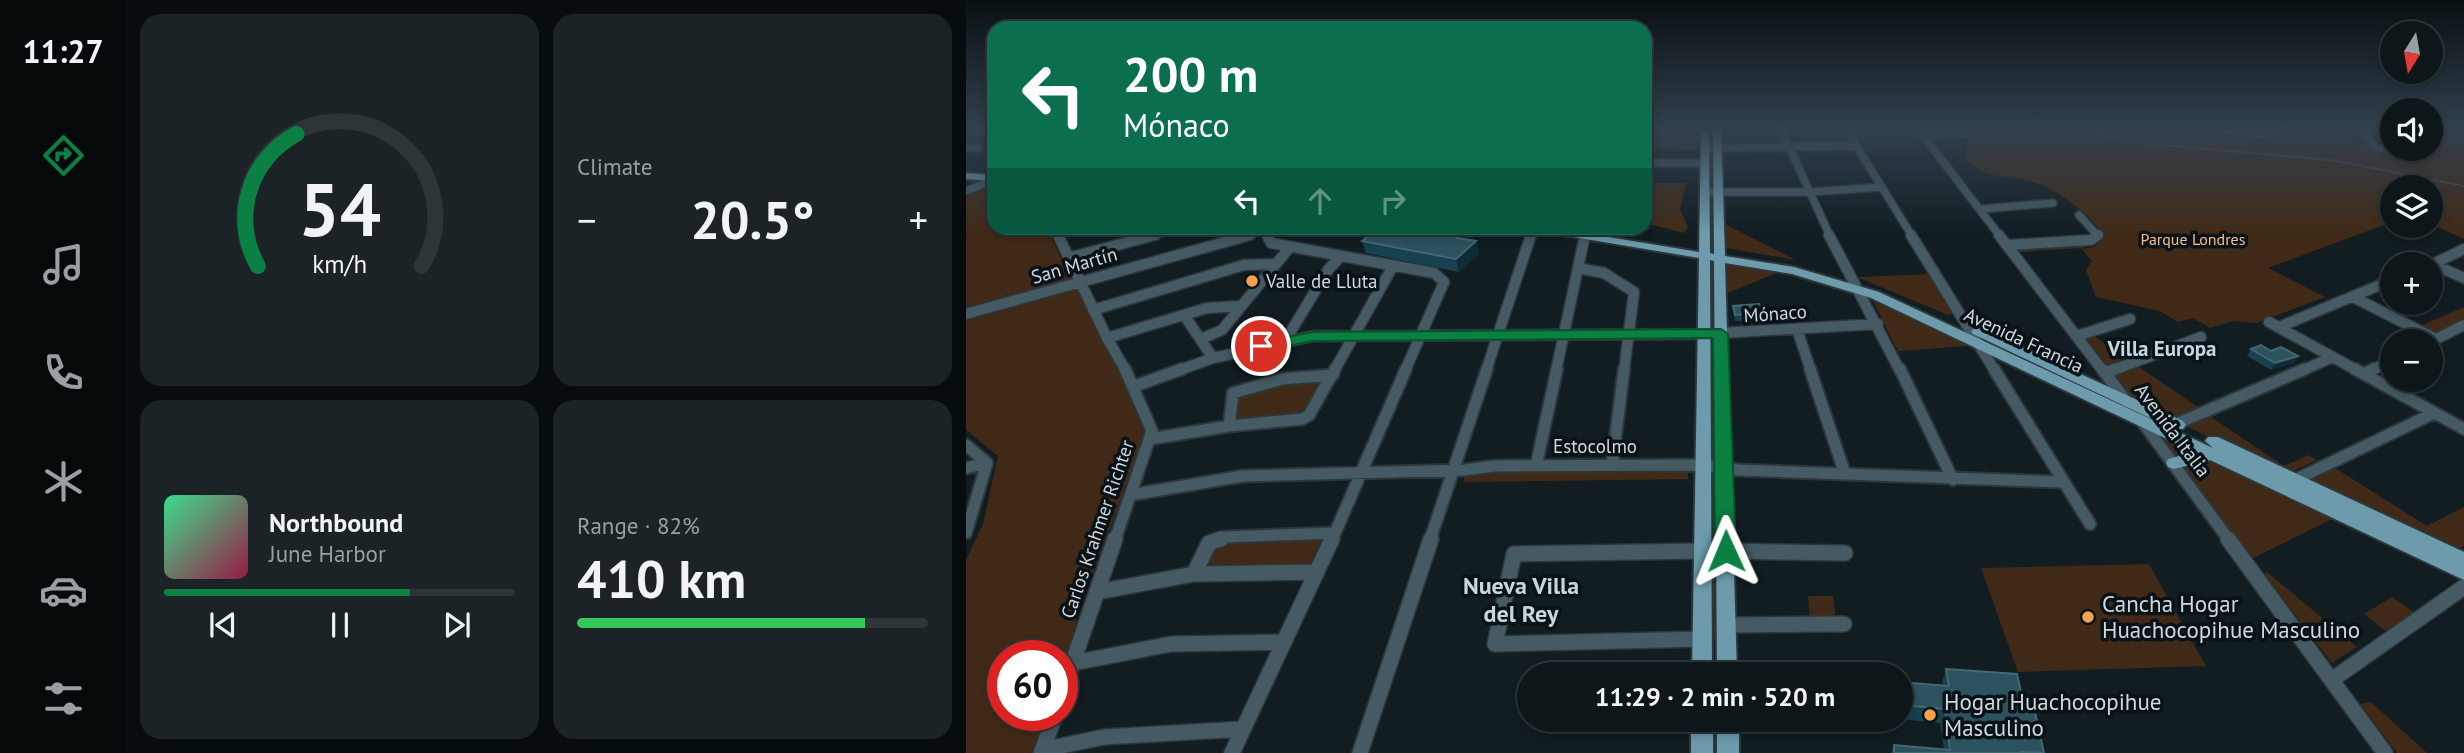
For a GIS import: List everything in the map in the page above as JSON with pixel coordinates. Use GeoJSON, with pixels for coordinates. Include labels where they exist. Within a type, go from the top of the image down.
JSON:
{"type":"FeatureCollection","features":[{"type":"Feature","properties":{"kind":"main road"},"geometry":{"type":"LineString","coordinates":[[1702,662],[1705,164]]}},
{"type":"Feature","properties":{"kind":"main road"},"geometry":{"type":"LineString","coordinates":[[1717,164],[1727,662]]}},
{"type":"Feature","properties":{"kind":"main road"},"geometry":{"type":"LineString","coordinates":[[966,174],[987,176]]}},
{"type":"Feature","properties":{"kind":"main road","name":"Avenida Francia"},"geometry":{"type":"LineString","coordinates":[[1601,235],[1720,255],[1855,284],[1914,301],[2464,560]]}},
{"type":"Feature","properties":{"kind":"main road","name":"Avenida Francia"},"geometry":{"type":"LineString","coordinates":[[1855,284],[2464,573]]}},
{"type":"Feature","properties":{"kind":"main road"},"geometry":{"type":"LineString","coordinates":[[2174,463],[2214,453]]}},
{"type":"Feature","properties":{"kind":"main road"},"geometry":{"type":"LineString","coordinates":[[1702,732],[1702,753]]}},
{"type":"Feature","properties":{"kind":"main road"},"geometry":{"type":"LineString","coordinates":[[1728,732],[1728,753]]}},
{"type":"Feature","properties":{"kind":"street"},"geometry":{"type":"LineString","coordinates":[[1797,164],[1953,480]]}},
{"type":"Feature","properties":{"kind":"street"},"geometry":{"type":"LineString","coordinates":[[1868,164],[2090,524]]}},
{"type":"Feature","properties":{"kind":"street","name":"Avenida Italia"},"geometry":{"type":"LineString","coordinates":[[1946,164],[2174,463],[2385,753]]}},
{"type":"Feature","properties":{"kind":"street"},"geometry":{"type":"LineString","coordinates":[[966,191],[987,180]]}},
{"type":"Feature","properties":{"kind":"street"},"geometry":{"type":"LineString","coordinates":[[1704,192],[1810,192],[1882,187]]}},
{"type":"Feature","properties":{"kind":"street"},"geometry":{"type":"LineString","coordinates":[[1981,209],[2053,203]]}},
{"type":"Feature","properties":{"kind":"street"},"geometry":{"type":"LineString","coordinates":[[2008,246],[2091,240],[2099,236],[2079,215]]}},
{"type":"Feature","properties":{"kind":"street","name":"Carlos Krahmer Richter"},"geometry":{"type":"LineString","coordinates":[[1059,235],[1107,338],[1135,386],[1152,430],[1078,648]]}},
{"type":"Feature","properties":{"kind":"street"},"geometry":{"type":"LineString","coordinates":[[1068,258],[1154,235]]}},
{"type":"Feature","properties":{"kind":"street","name":"San Martín"},"geometry":{"type":"LineString","coordinates":[[966,314],[1242,235]]}},
{"type":"Feature","properties":{"kind":"street"},"geometry":{"type":"LineString","coordinates":[[1232,753],[1335,533],[1444,280],[1434,273],[1271,243],[1269,235]]}},
{"type":"Feature","properties":{"kind":"street"},"geometry":{"type":"LineString","coordinates":[[1360,753],[1533,235]]}},
{"type":"Feature","properties":{"kind":"street"},"geometry":{"type":"LineString","coordinates":[[1536,466],[1563,334],[1588,235]]}},
{"type":"Feature","properties":{"kind":"street"},"geometry":{"type":"LineString","coordinates":[[1201,339],[1222,330],[1290,247]]}},
{"type":"Feature","properties":{"kind":"street"},"geometry":{"type":"LineString","coordinates":[[2443,259],[2464,250]]}},
{"type":"Feature","properties":{"kind":"street"},"geometry":{"type":"LineString","coordinates":[[1285,341],[1328,270],[1340,257]]}},
{"type":"Feature","properties":{"kind":"street"},"geometry":{"type":"LineString","coordinates":[[1093,310],[1244,265],[1275,264]]}},
{"type":"Feature","properties":{"kind":"street"},"geometry":{"type":"LineString","coordinates":[[1150,439],[1229,426],[1302,419],[1309,415],[1393,266]]}},
{"type":"Feature","properties":{"kind":"street"},"geometry":{"type":"LineString","coordinates":[[1578,268],[1604,273],[1634,292],[1612,465]]}},
{"type":"Feature","properties":{"kind":"street"},"geometry":{"type":"LineString","coordinates":[[2443,269],[2464,278]]}},
{"type":"Feature","properties":{"kind":"street"},"geometry":{"type":"LineString","coordinates":[[2380,286],[2274,324],[2464,429]]}},
{"type":"Feature","properties":{"kind":"street"},"geometry":{"type":"LineString","coordinates":[[2353,297],[2413,329]]}},
{"type":"Feature","properties":{"kind":"street"},"geometry":{"type":"LineString","coordinates":[[1107,338],[1208,308],[1241,306]]}},
{"type":"Feature","properties":{"kind":"street"},"geometry":{"type":"LineString","coordinates":[[1184,315],[1213,358]]}},
{"type":"Feature","properties":{"kind":"street"},"geometry":{"type":"LineString","coordinates":[[2077,336],[2130,318]]}},
{"type":"Feature","properties":{"kind":"street","name":"Mónaco"},"geometry":{"type":"LineString","coordinates":[[1135,386],[1213,358],[1313,336],[1721,334],[1878,324]]}},
{"type":"Feature","properties":{"kind":"street"},"geometry":{"type":"LineString","coordinates":[[2443,336],[2464,326]]}},
{"type":"Feature","properties":{"kind":"street"},"geometry":{"type":"LineString","coordinates":[[1797,329],[1845,474]]}},
{"type":"Feature","properties":{"kind":"street"},"geometry":{"type":"LineString","coordinates":[[2105,373],[2201,337]]}},
{"type":"Feature","properties":{"kind":"street"},"geometry":{"type":"LineString","coordinates":[[2176,424],[2333,357]]}},
{"type":"Feature","properties":{"kind":"street"},"geometry":{"type":"LineString","coordinates":[[2364,374],[2380,366]]}},
{"type":"Feature","properties":{"kind":"street"},"geometry":{"type":"LineString","coordinates":[[1229,426],[1233,393],[1254,384],[1293,376],[1333,375]]}},
{"type":"Feature","properties":{"kind":"street"},"geometry":{"type":"LineString","coordinates":[[2295,480],[2434,413]]}},
{"type":"Feature","properties":{"kind":"street"},"geometry":{"type":"LineString","coordinates":[[966,444],[987,463]]}},
{"type":"Feature","properties":{"kind":"street"},"geometry":{"type":"LineString","coordinates":[[966,468],[987,463]]}},
{"type":"Feature","properties":{"kind":"street"},"geometry":{"type":"LineString","coordinates":[[966,533],[987,463]]}},
{"type":"Feature","properties":{"kind":"street","name":"Estocolmo"},"geometry":{"type":"LineString","coordinates":[[1130,495],[1243,476],[1536,466],[1703,465],[1953,480],[2062,482]]}},
{"type":"Feature","properties":{"kind":"street"},"geometry":{"type":"LineString","coordinates":[[1194,574],[1209,543],[1225,537],[1335,533]]}},
{"type":"Feature","properties":{"kind":"street"},"geometry":{"type":"LineString","coordinates":[[1702,551],[1514,554],[1495,644],[1703,639]]}},
{"type":"Feature","properties":{"kind":"street"},"geometry":{"type":"LineString","coordinates":[[1726,551],[1844,554]]}},
{"type":"Feature","properties":{"kind":"street"},"geometry":{"type":"LineString","coordinates":[[1097,593],[1194,574],[1317,572]]}},
{"type":"Feature","properties":{"kind":"street"},"geometry":{"type":"LineString","coordinates":[[2333,679],[2464,587]]}},
{"type":"Feature","properties":{"kind":"street"},"geometry":{"type":"LineString","coordinates":[[1727,625],[1844,624]]}},
{"type":"Feature","properties":{"kind":"street"},"geometry":{"type":"LineString","coordinates":[[1078,662],[1171,644],[1284,642]]}},
{"type":"Feature","properties":{"kind":"street"},"geometry":{"type":"LineString","coordinates":[[1042,752],[1104,737],[1243,729]]}},
{"type":"Feature","properties":{"kind":"street"},"geometry":{"type":"LineString","coordinates":[[1042,752],[1050,731]]}},
{"type":"Feature","properties":{"kind":"green space","name":"Parque Londres"},"geometry":{"type":"Polygon","coordinates":[[[1972,164],[2464,164],[2464,239],[2443,229],[2443,175],[2380,175],[2380,226],[2268,268],[2325,297],[2257,323],[2233,321],[2210,328],[2193,318],[2178,322],[2160,311],[2096,297],[2086,270],[2092,261],[2081,248],[2021,252],[2013,241],[2095,241],[2082,249],[2094,247],[2105,236],[2077,207],[2051,189],[1983,171],[1972,164]]]}},
{"type":"Feature","properties":{"kind":"green space"},"geometry":{"type":"Polygon","coordinates":[[[1652,183],[1686,183],[1680,209],[1688,227],[1684,233],[1652,225],[1652,183]]]}},
{"type":"Feature","properties":{"kind":"green space"},"geometry":{"type":"Polygon","coordinates":[[[987,189],[987,235],[1050,235],[1071,280],[1009,299],[1006,294],[1004,304],[1076,286],[1129,389],[1146,433],[1077,615],[1074,640],[987,640],[987,731],[1040,731],[1031,753],[966,753],[966,560],[983,524],[998,456],[966,430],[966,197],[987,189]]]}},
{"type":"Feature","properties":{"kind":"green space"},"geometry":{"type":"Polygon","coordinates":[[[1725,223],[1727,225],[1796,260],[1726,248],[1725,223]]]}},
{"type":"Feature","properties":{"kind":"green space"},"geometry":{"type":"Polygon","coordinates":[[[1724,264],[1781,271],[1723,295],[1724,264]]]}},
{"type":"Feature","properties":{"kind":"green space"},"geometry":{"type":"Polygon","coordinates":[[[1930,274],[1954,313],[1948,315],[1857,277],[1930,274]]]}},
{"type":"Feature","properties":{"kind":"green space"},"geometry":{"type":"Polygon","coordinates":[[[1878,297],[1970,342],[1969,346],[1898,351],[1872,299],[1878,297]]]}},
{"type":"Feature","properties":{"kind":"green space"},"geometry":{"type":"Polygon","coordinates":[[[2464,307],[2464,321],[2443,330],[2418,327],[2464,307]]]}},
{"type":"Feature","properties":{"kind":"green space"},"geometry":{"type":"Polygon","coordinates":[[[2091,334],[2202,410],[2178,418],[2129,395],[2085,337],[2091,334]]]}},
{"type":"Feature","properties":{"kind":"green space"},"geometry":{"type":"Polygon","coordinates":[[[1714,336],[1717,462],[1711,463],[1706,337],[1714,336]]]}},
{"type":"Feature","properties":{"kind":"green space"},"geometry":{"type":"Polygon","coordinates":[[[1326,380],[1308,412],[1298,416],[1238,422],[1232,420],[1238,395],[1250,388],[1326,380]]]}},
{"type":"Feature","properties":{"kind":"green space"},"geometry":{"type":"Polygon","coordinates":[[[2208,415],[2284,466],[2308,455],[2317,460],[2287,474],[2188,427],[2208,415]]]}},
{"type":"Feature","properties":{"kind":"green space"},"geometry":{"type":"Polygon","coordinates":[[[2165,436],[2338,516],[2251,559],[2160,437],[2165,436]]]}},
{"type":"Feature","properties":{"kind":"green space"},"geometry":{"type":"Polygon","coordinates":[[[1468,468],[1688,469],[1688,479],[1463,482],[1468,468]]]}},
{"type":"Feature","properties":{"kind":"green space"},"geometry":{"type":"Polygon","coordinates":[[[2335,468],[2427,526],[2464,507],[2464,546],[2458,549],[2309,480],[2335,468]]]}},
{"type":"Feature","properties":{"kind":"green space"},"geometry":{"type":"Polygon","coordinates":[[[1711,476],[1716,478],[1722,639],[1709,639],[1708,479],[1711,476]]]}},
{"type":"Feature","properties":{"kind":"green space"},"geometry":{"type":"Polygon","coordinates":[[[1322,538],[1309,568],[1204,570],[1211,547],[1226,539],[1322,538]]]}},
{"type":"Feature","properties":{"kind":"green space","name":"Cancha Hogar Huachocopihue Masculino"},"geometry":{"type":"Polygon","coordinates":[[[2149,564],[2206,666],[2018,672],[1981,568],[2149,564]]]}},
{"type":"Feature","properties":{"kind":"green space"},"geometry":{"type":"Polygon","coordinates":[[[2267,572],[2357,647],[2332,663],[2264,574],[2267,572]]]}},
{"type":"Feature","properties":{"kind":"green space"},"geometry":{"type":"Polygon","coordinates":[[[1808,596],[1833,596],[1836,621],[1810,620],[1808,596]]]}},
{"type":"Feature","properties":{"kind":"green space"},"geometry":{"type":"Polygon","coordinates":[[[2392,597],[2415,613],[2387,632],[2364,614],[2392,597]]]}},
{"type":"Feature","properties":{"kind":"green space"},"geometry":{"type":"Polygon","coordinates":[[[2371,702],[2427,753],[2397,753],[2360,704],[2371,702]]]}},
{"type":"Feature","properties":{"kind":"building"},"geometry":{"type":"Polygon","coordinates":[[[1370,235],[1461,235],[1457,238],[1476,241],[1456,259],[1362,241],[1370,235]]]}},
{"type":"Feature","properties":{"kind":"building"},"geometry":{"type":"Polygon","coordinates":[[[1759,304],[1761,313],[1735,315],[1733,306],[1759,304]]]}},
{"type":"Feature","properties":{"kind":"building"},"geometry":{"type":"Polygon","coordinates":[[[2261,345],[2271,351],[2281,347],[2298,356],[2275,363],[2251,349],[2261,345]]]}},
{"type":"Feature","properties":{"kind":"building"},"geometry":{"type":"Polygon","coordinates":[[[1946,669],[2017,674],[2025,711],[2035,712],[2044,753],[1894,753],[1894,745],[1950,750],[1945,709],[1913,706],[1913,683],[1949,686],[1946,669]]]}},
{"type":"Feature","properties":{"kind":"waterway"},"geometry":{"type":"LineString","coordinates":[[2352,164],[2464,186]]}},
{"type":"Feature","properties":{"kind":"place","name":"Valle de Lluta"},"geometry":{"type":"Point","coordinates":[1252,281]}},
{"type":"Feature","properties":{"kind":"place","name":"Cancha Hogar Huachocopihue Masculino"},"geometry":{"type":"Point","coordinates":[2088,617]}},
{"type":"Feature","properties":{"kind":"place","name":"Hogar Huachocopihue Masculino"},"geometry":{"type":"Point","coordinates":[1930,715]}},
{"type":"Feature","properties":{"kind":"district","name":"Villa Europa"},"geometry":{"type":"Point","coordinates":[2162,349]}},
{"type":"Feature","properties":{"kind":"district","name":"Nueva Villa del Rey"},"geometry":{"type":"Point","coordinates":[1521,600]}},
{"type":"Feature","properties":{"kind":"route"},"geometry":{"type":"LineString","coordinates":[[1261,346],[1313,336],[1721,334],[1726,551]]}}]}
